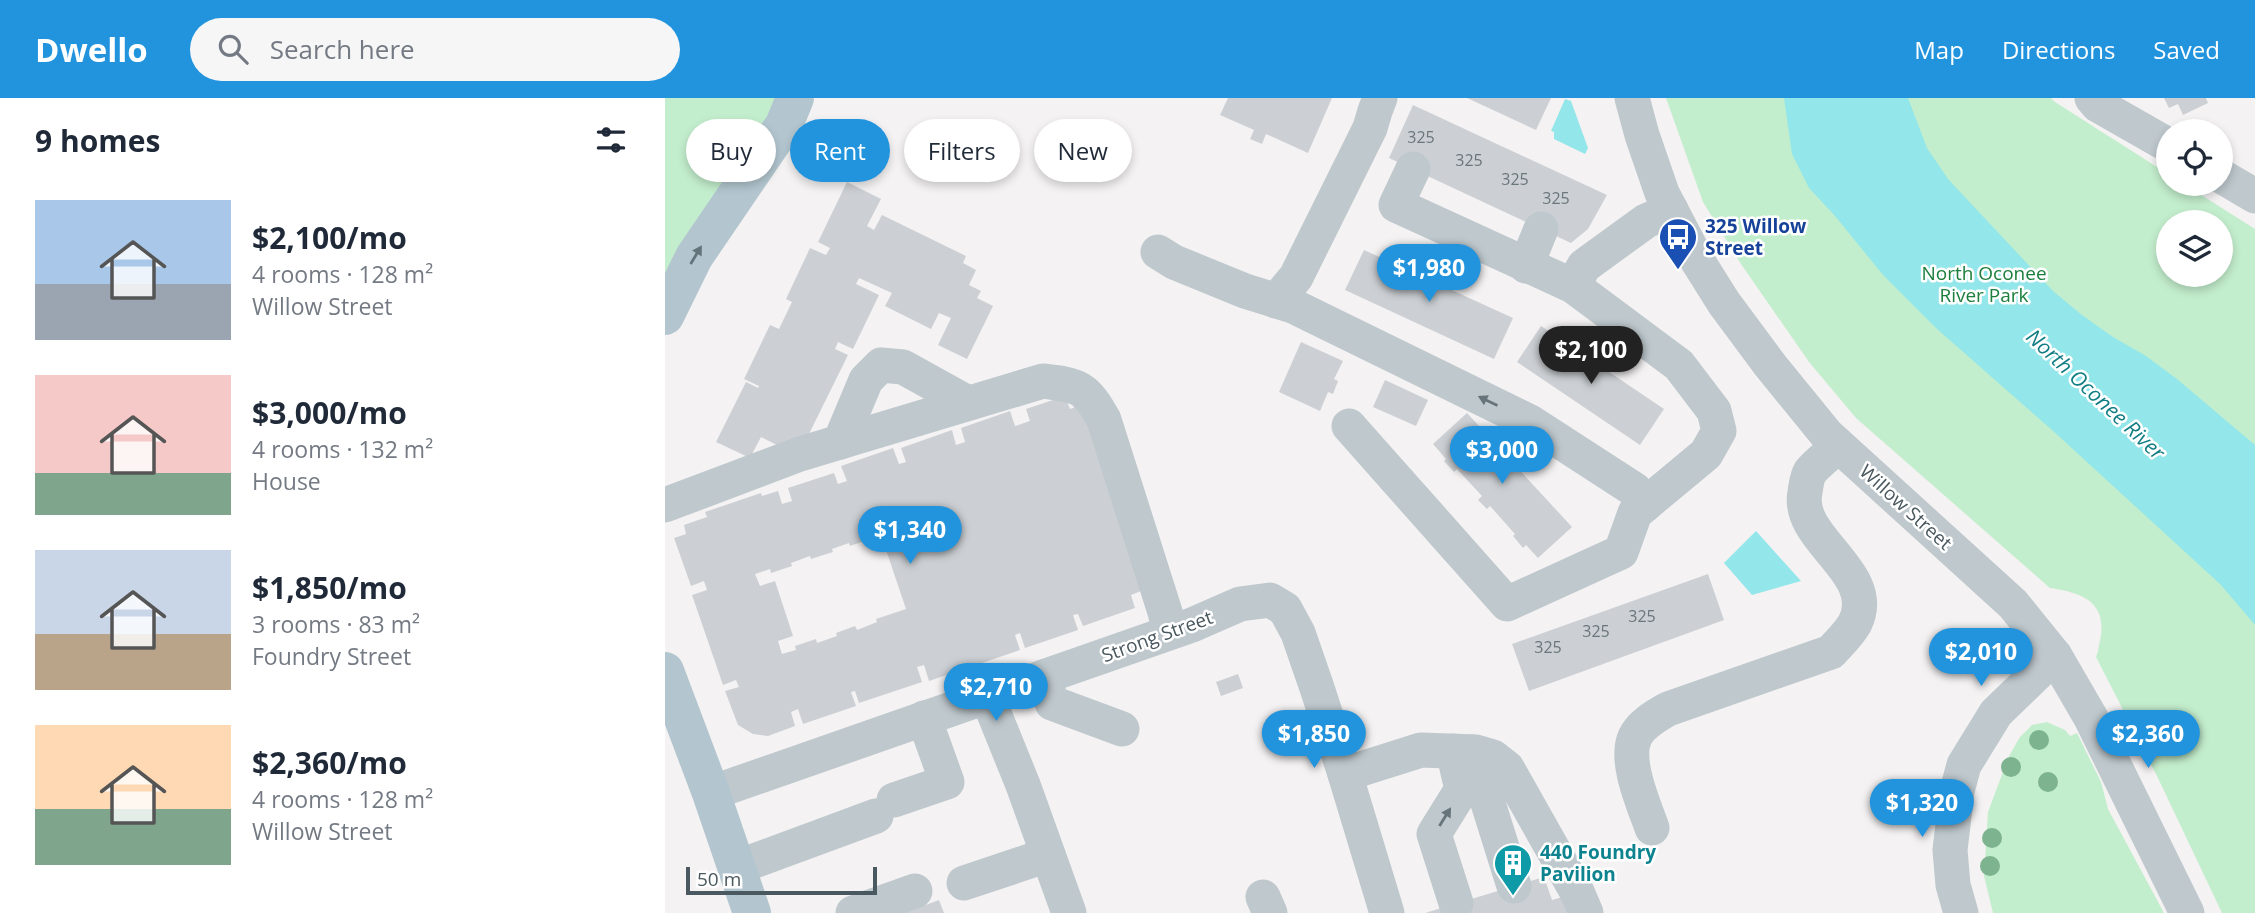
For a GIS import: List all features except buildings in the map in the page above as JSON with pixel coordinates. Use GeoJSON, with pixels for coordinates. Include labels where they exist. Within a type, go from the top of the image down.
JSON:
{"type":"FeatureCollection","features":[{"type":"Feature","properties":{"kind":"main road"},"geometry":{"type":"LineString","coordinates":[[665,316],[694,257],[784,125],[795,98]]}},
{"type":"Feature","properties":{"kind":"main road"},"geometry":{"type":"LineString","coordinates":[[665,671],[673,716],[711,793],[752,913]]}},
{"type":"Feature","properties":{"kind":"street"},"geometry":{"type":"LineString","coordinates":[[1276,301],[1296,276],[1370,128],[1380,98]]}},
{"type":"Feature","properties":{"kind":"street","name":"Willow Street"},"geometry":{"type":"LineString","coordinates":[[1632,98],[1662,193],[1697,260],[1724,303],[1827,435],[2013,604],[2055,656],[2091,718],[2187,913]]}},
{"type":"Feature","properties":{"kind":"street"},"geometry":{"type":"LineString","coordinates":[[2091,98],[2098,105],[2156,138]]}},
{"type":"Feature","properties":{"kind":"street"},"geometry":{"type":"LineString","coordinates":[[1349,426],[1507,604],[1621,552],[1635,513],[1706,454],[1719,431],[1714,411],[1679,365],[1573,286],[1396,205],[1413,169]]}},
{"type":"Feature","properties":{"kind":"street"},"geometry":{"type":"LineString","coordinates":[[2233,183],[2255,196]]}},
{"type":"Feature","properties":{"kind":"street"},"geometry":{"type":"LineString","coordinates":[[1573,286],[1584,266],[1646,221],[1671,210]]}},
{"type":"Feature","properties":{"kind":"street"},"geometry":{"type":"LineString","coordinates":[[1527,266],[1541,229]]}},
{"type":"Feature","properties":{"kind":"street"},"geometry":{"type":"LineString","coordinates":[[1158,252],[1174,262],[1293,306],[1530,422],[1635,489],[1645,505]]}},
{"type":"Feature","properties":{"kind":"street"},"geometry":{"type":"LineString","coordinates":[[839,442],[866,380],[881,365],[903,367],[968,403]]}},
{"type":"Feature","properties":{"kind":"street"},"geometry":{"type":"LineString","coordinates":[[665,505],[800,454],[968,403],[1043,381],[1073,385],[1094,401],[1104,420],[1170,632]]}},
{"type":"Feature","properties":{"kind":"street"},"geometry":{"type":"LineString","coordinates":[[1652,828],[1639,788],[1632,750],[1635,736],[1649,721],[1668,709],[1831,652],[1856,621],[1859,603],[1856,587],[1843,564],[1807,519],[1804,498],[1809,473],[1838,446]]}},
{"type":"Feature","properties":{"kind":"street","name":"Strong Street"},"geometry":{"type":"LineString","coordinates":[[711,793],[1170,632],[1240,604],[1269,600],[1285,609],[1298,633],[1348,783]]}},
{"type":"Feature","properties":{"kind":"street"},"geometry":{"type":"LineString","coordinates":[[1961,913],[1953,885],[1950,850],[1957,791],[1964,765],[1996,713],[2055,656]]}},
{"type":"Feature","properties":{"kind":"street"},"geometry":{"type":"LineString","coordinates":[[1043,677],[1052,703],[1122,729]]}},
{"type":"Feature","properties":{"kind":"street"},"geometry":{"type":"LineString","coordinates":[[987,696],[1023,785],[1069,913]]}},
{"type":"Feature","properties":{"kind":"street"},"geometry":{"type":"LineString","coordinates":[[735,869],[947,782],[924,718]]}},
{"type":"Feature","properties":{"kind":"street"},"geometry":{"type":"LineString","coordinates":[[1378,910],[1348,783],[1421,750],[1493,757],[1507,768],[1577,892],[1585,913]]}},
{"type":"Feature","properties":{"kind":"street"},"geometry":{"type":"LineString","coordinates":[[1462,752],[1514,886]]}},
{"type":"Feature","properties":{"kind":"street"},"geometry":{"type":"LineString","coordinates":[[1456,903],[1434,834],[1462,789],[1462,752]]}},
{"type":"Feature","properties":{"kind":"street"},"geometry":{"type":"LineString","coordinates":[[964,883],[1048,855]]}},
{"type":"Feature","properties":{"kind":"street"},"geometry":{"type":"LineString","coordinates":[[853,913],[915,891]]}},
{"type":"Feature","properties":{"kind":"green space"},"geometry":{"type":"Polygon","coordinates":[[[665,98],[781,98],[768,119],[686,119],[686,182],[729,182],[665,284],[665,98]]]}},
{"type":"Feature","properties":{"kind":"green space","name":"North Oconee River Park"},"geometry":{"type":"Polygon","coordinates":[[[1666,98],[2051,98],[2156,166],[2156,196],[2203,196],[2225,210],[2156,210],[2156,287],[2233,287],[2233,215],[2255,229],[2255,913],[2222,913],[2157,776],[2096,657],[2101,627],[2096,608],[2082,596],[2050,588],[1856,418],[1809,362],[1741,264],[1703,202],[1666,98]]]}},
{"type":"Feature","properties":{"kind":"green space"},"geometry":{"type":"Polygon","coordinates":[[[2047,722],[2065,730],[2070,736],[2077,733],[2101,782],[2108,809],[2164,913],[1993,913],[1984,876],[1988,812],[2009,756],[2020,737],[2032,725],[2047,722]]]}},
{"type":"Feature","properties":{"kind":"water","name":"North Oconee River"},"geometry":{"type":"Polygon","coordinates":[[[1784,98],[1908,98],[1927,148],[1948,179],[2053,291],[2113,337],[2146,356],[2177,379],[2255,445],[2255,625],[2220,584],[1937,329],[1883,275],[1809,188],[1792,154],[1784,98]]]}},
{"type":"Feature","properties":{"kind":"water"},"geometry":{"type":"Polygon","coordinates":[[[1565,99],[1571,101],[1588,148],[1585,154],[1554,139],[1554,132],[1551,131],[1565,99]]]}},
{"type":"Feature","properties":{"kind":"water"},"geometry":{"type":"Polygon","coordinates":[[[1756,531],[1801,581],[1752,595],[1724,563],[1756,531]]]}},
{"type":"Feature","properties":{"kind":"place","name":"325 Willow Street"},"geometry":{"type":"Point","coordinates":[1678,271]}},
{"type":"Feature","properties":{"kind":"place","name":"440 Foundry Pavilion"},"geometry":{"type":"Point","coordinates":[1513,897]}}]}
